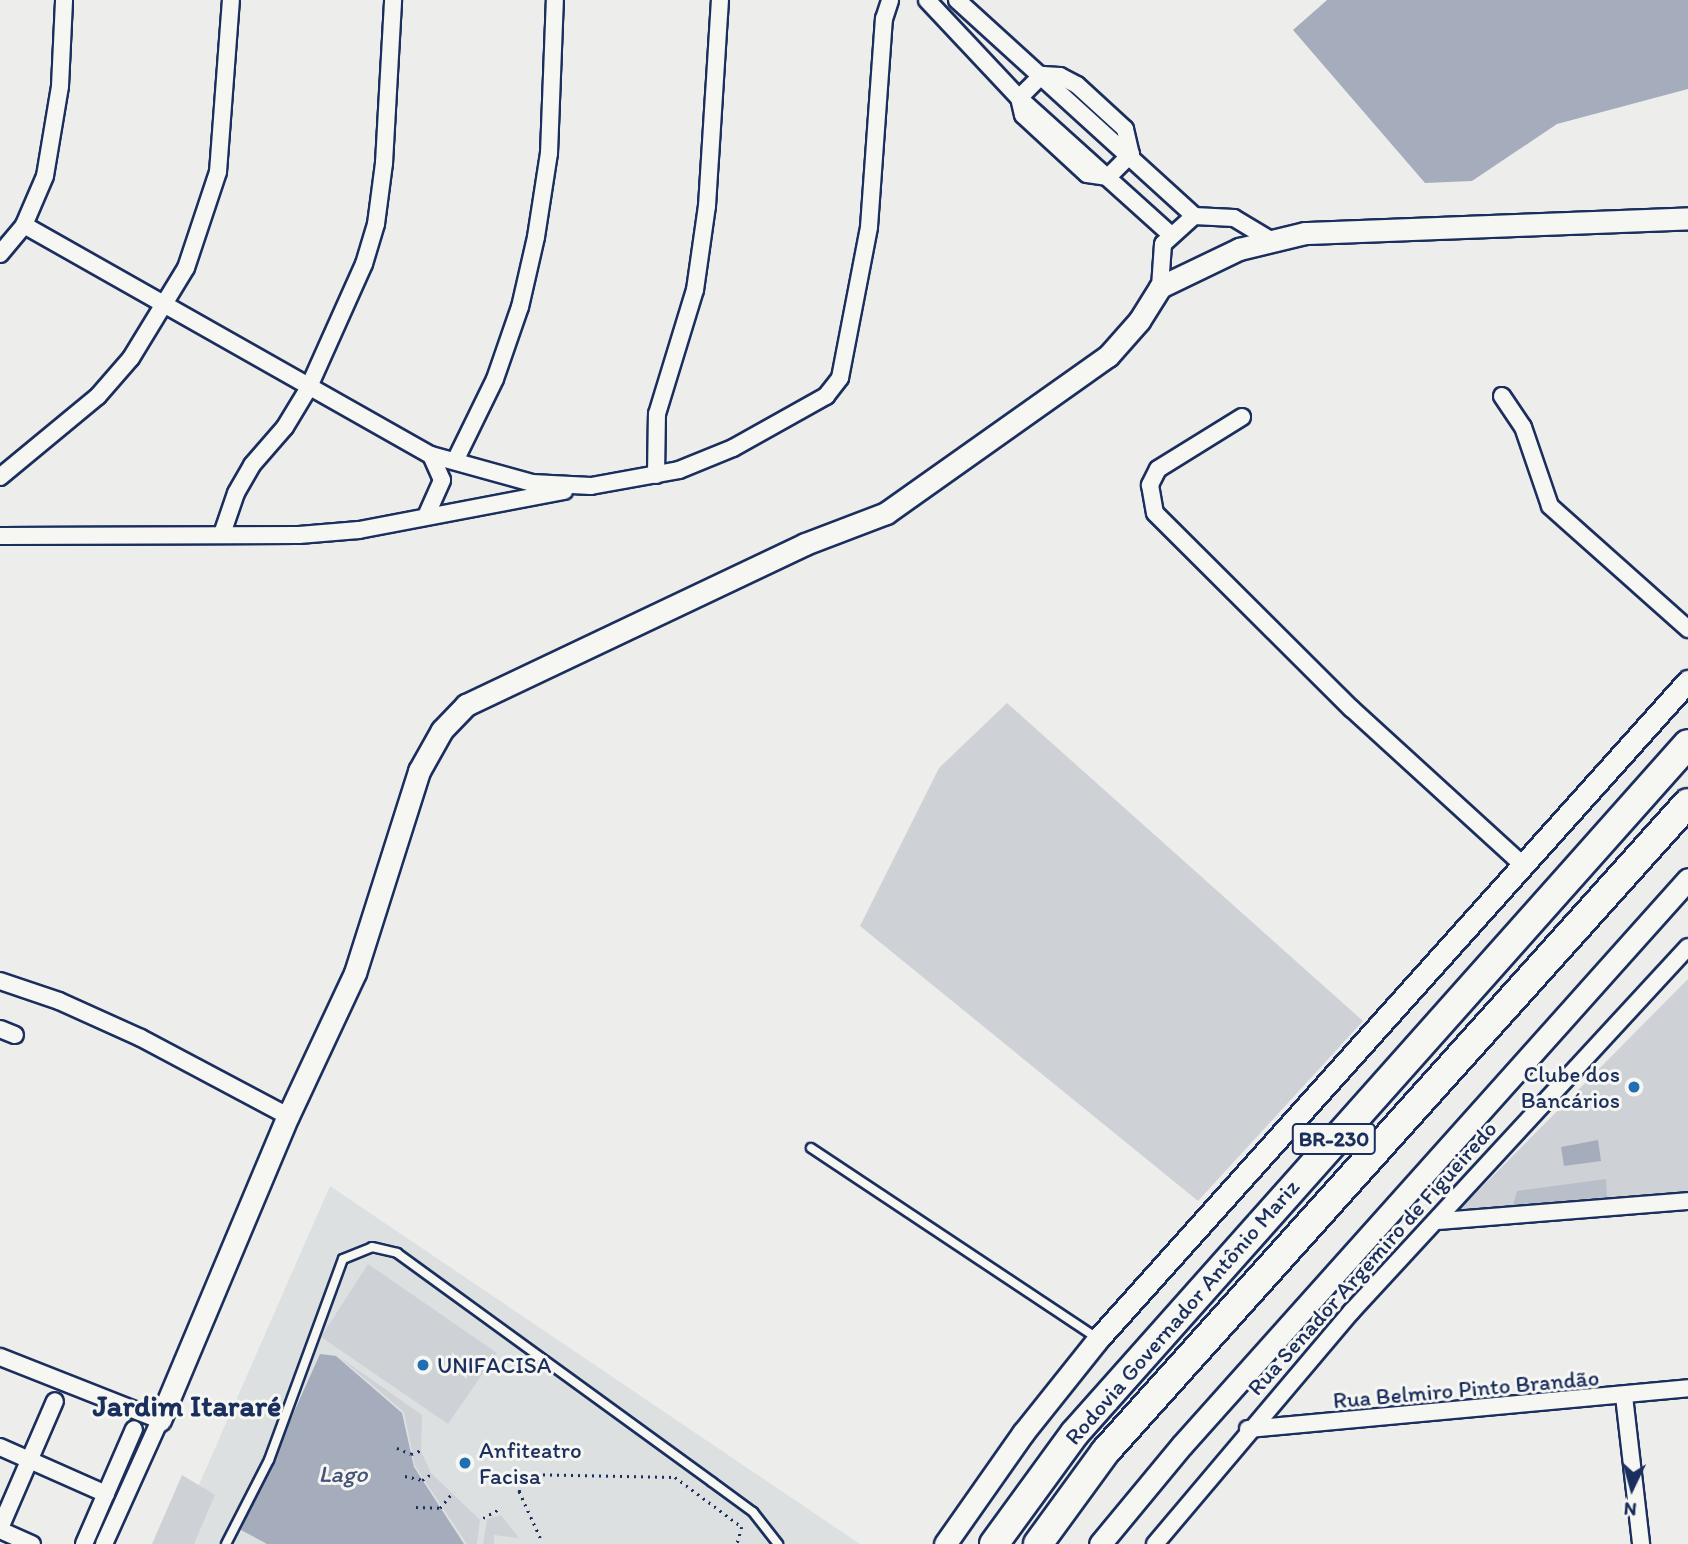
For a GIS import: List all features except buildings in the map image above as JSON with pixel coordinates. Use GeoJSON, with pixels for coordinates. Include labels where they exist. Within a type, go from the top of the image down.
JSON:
{"type":"FeatureCollection","features":[{"type":"Feature","properties":{"kind":"highway","name":"Rodovia Governador Antônio Mariz"},"geometry":{"type":"LineString","coordinates":[[994,1544],[1084,1423],[1688,744]]}},
{"type":"Feature","properties":{"kind":"highway","name":"Rodovia Governador Antônio Mariz"},"geometry":{"type":"LineString","coordinates":[[1038,1544],[1105,1452],[1688,803]]}},
{"type":"Feature","properties":{"kind":"street"},"geometry":{"type":"LineString","coordinates":[[0,254],[24,226],[51,151],[64,0]]}},
{"type":"Feature","properties":{"kind":"street"},"geometry":{"type":"LineString","coordinates":[[0,477],[98,396],[131,358],[165,307],[186,268],[218,172],[230,0]]}},
{"type":"Feature","properties":{"kind":"street"},"geometry":{"type":"LineString","coordinates":[[222,534],[247,474],[308,389],[364,264],[376,224],[390,94],[393,0]]}},
{"type":"Feature","properties":{"kind":"street"},"geometry":{"type":"LineString","coordinates":[[455,461],[495,379],[520,307],[536,237],[549,153],[555,0]]}},
{"type":"Feature","properties":{"kind":"street"},"geometry":{"type":"LineString","coordinates":[[656,475],[657,414],[695,290],[705,218],[720,0]]}},
{"type":"Feature","properties":{"kind":"street"},"geometry":{"type":"LineString","coordinates":[[0,536],[359,530],[427,514],[656,475],[705,462],[826,396],[839,378],[869,227],[884,19],[890,0]]}},
{"type":"Feature","properties":{"kind":"street"},"geometry":{"type":"LineString","coordinates":[[928,0],[1019,98],[1026,119],[1063,155],[1087,174],[1108,177],[1170,234]]}},
{"type":"Feature","properties":{"kind":"street"},"geometry":{"type":"LineString","coordinates":[[957,0],[1131,154],[1194,216]]}},
{"type":"Feature","properties":{"kind":"street"},"geometry":{"type":"LineString","coordinates":[[1019,98],[1042,75]]}},
{"type":"Feature","properties":{"kind":"street"},"geometry":{"type":"LineString","coordinates":[[1108,177],[1131,154]]}},
{"type":"Feature","properties":{"kind":"street"},"geometry":{"type":"LineString","coordinates":[[104,1544],[160,1420],[288,1116],[355,973],[419,771],[442,730],[466,705],[805,544],[886,513],[1108,356],[1139,321],[1160,287],[1162,252],[1170,234],[1194,216],[1234,218],[1267,238]]}},
{"type":"Feature","properties":{"kind":"street"},"geometry":{"type":"LineString","coordinates":[[1160,287],[1267,238],[1306,233],[1688,218]]}},
{"type":"Feature","properties":{"kind":"street"},"geometry":{"type":"LineString","coordinates":[[24,226],[308,389],[431,455],[531,483],[591,486]]}},
{"type":"Feature","properties":{"kind":"street"},"geometry":{"type":"LineString","coordinates":[[1502,396],[1528,438],[1550,506],[1688,629]]}},
{"type":"Feature","properties":{"kind":"street"},"geometry":{"type":"LineString","coordinates":[[1242,417],[1158,469],[1150,485],[1155,513],[1352,709],[1523,865]]}},
{"type":"Feature","properties":{"kind":"street"},"geometry":{"type":"LineString","coordinates":[[427,514],[442,480],[431,455]]}},
{"type":"Feature","properties":{"kind":"street"},"geometry":{"type":"LineString","coordinates":[[945,1544],[1023,1433],[1098,1339],[1688,681]]}},
{"type":"Feature","properties":{"kind":"street"},"geometry":{"type":"LineString","coordinates":[[1100,1544],[1182,1445],[1688,879]]}},
{"type":"Feature","properties":{"kind":"street","name":"Rua Senador Argemiro de Figueiredo"},"geometry":{"type":"LineString","coordinates":[[1155,1544],[1248,1429],[1440,1221],[1546,1098],[1688,947]]}},
{"type":"Feature","properties":{"kind":"street"},"geometry":{"type":"LineString","coordinates":[[0,981],[59,1001],[141,1038],[288,1116]]}},
{"type":"Feature","properties":{"kind":"street"},"geometry":{"type":"LineString","coordinates":[[1440,1221],[1688,1201]]}},
{"type":"Feature","properties":{"kind":"street"},"geometry":{"type":"LineString","coordinates":[[0,1357],[160,1420]]}},
{"type":"Feature","properties":{"kind":"street","name":"Rua Belmiro Pinto Brandão"},"geometry":{"type":"LineString","coordinates":[[1248,1429],[1688,1388]]}},
{"type":"Feature","properties":{"kind":"street"},"geometry":{"type":"LineString","coordinates":[[1624,1396],[1641,1544]]}},
{"type":"Feature","properties":{"kind":"street"},"geometry":{"type":"LineString","coordinates":[[32,1544],[0,1529],[55,1401]]}},
{"type":"Feature","properties":{"kind":"street"},"geometry":{"type":"LineString","coordinates":[[85,1544],[134,1429]]}},
{"type":"Feature","properties":{"kind":"street"},"geometry":{"type":"LineString","coordinates":[[0,1447],[106,1494]]}},
{"type":"Feature","properties":{"kind":"lane"},"geometry":{"type":"LineString","coordinates":[[811,1148],[1098,1339]]}},
{"type":"Feature","properties":{"kind":"lane"},"geometry":{"type":"LineString","coordinates":[[226,1544],[269,1460],[343,1259],[372,1247],[397,1253],[712,1482],[753,1512],[778,1544]]}},
{"type":"Feature","properties":{"kind":"path"},"geometry":{"type":"LineString","coordinates":[[397,1448],[411,1454],[422,1450]]}},
{"type":"Feature","properties":{"kind":"path"},"geometry":{"type":"LineString","coordinates":[[405,1476],[422,1480],[433,1472]]}},
{"type":"Feature","properties":{"kind":"path"},"geometry":{"type":"LineString","coordinates":[[540,1538],[519,1492],[522,1474],[675,1477],[742,1527],[737,1544]]}},
{"type":"Feature","properties":{"kind":"path"},"geometry":{"type":"LineString","coordinates":[[416,1507],[440,1508],[453,1492]]}},
{"type":"Feature","properties":{"kind":"path"},"geometry":{"type":"LineString","coordinates":[[483,1518],[502,1508]]}},
{"type":"Feature","properties":{"kind":"shaded area"},"geometry":{"type":"Polygon","coordinates":[[[1007,703],[1363,1021],[1198,1201],[860,926],[939,768],[1007,703]]]}},
{"type":"Feature","properties":{"kind":"shaded area","name":"Clube dos Bancários"},"geometry":{"type":"Polygon","coordinates":[[[1688,979],[1688,1195],[1453,1216],[1688,979]]]}},
{"type":"Feature","properties":{"kind":"shaded area","name":"UNIFACISA"},"geometry":{"type":"Polygon","coordinates":[[[330,1186],[860,1544],[173,1544],[330,1186]]]}},
{"type":"Feature","properties":{"kind":"shaded area"},"geometry":{"type":"Polygon","coordinates":[[[368,1264],[497,1353],[448,1424],[321,1337],[368,1264]]]}},
{"type":"Feature","properties":{"kind":"shaded area"},"geometry":{"type":"Polygon","coordinates":[[[338,1356],[422,1415],[421,1451],[431,1473],[480,1520],[477,1544],[467,1544],[415,1466],[404,1412],[338,1356]]]}},
{"type":"Feature","properties":{"kind":"shaded area"},"geometry":{"type":"Polygon","coordinates":[[[182,1475],[215,1495],[194,1544],[152,1544],[182,1475]]]}},
{"type":"Feature","properties":{"kind":"shaded area"},"geometry":{"type":"Polygon","coordinates":[[[501,1515],[519,1538],[494,1535],[494,1544],[483,1544],[487,1519],[501,1515]]]}},
{"type":"Feature","properties":{"kind":"water"},"geometry":{"type":"Polygon","coordinates":[[[1327,0],[1688,0],[1688,89],[1557,124],[1472,181],[1425,183],[1293,30],[1327,0]]]}},
{"type":"Feature","properties":{"kind":"water"},"geometry":{"type":"Polygon","coordinates":[[[1598,1140],[1601,1161],[1564,1166],[1561,1147],[1598,1140]]]}},
{"type":"Feature","properties":{"kind":"water","name":"Lago"},"geometry":{"type":"Polygon","coordinates":[[[320,1354],[336,1356],[402,1413],[414,1467],[464,1544],[267,1544],[241,1530],[320,1354]]]}},
{"type":"Feature","properties":{"kind":"place","name":"Clube dos Bancários"},"geometry":{"type":"Point","coordinates":[1634,1087]}},
{"type":"Feature","properties":{"kind":"place","name":"UNIFACISA"},"geometry":{"type":"Point","coordinates":[423,1365]}},
{"type":"Feature","properties":{"kind":"place","name":"Anfiteatro Facisa"},"geometry":{"type":"Point","coordinates":[465,1463]}},
{"type":"Feature","properties":{"kind":"district","name":"Jardim Itararé"},"geometry":{"type":"Point","coordinates":[187,1406]}}]}
